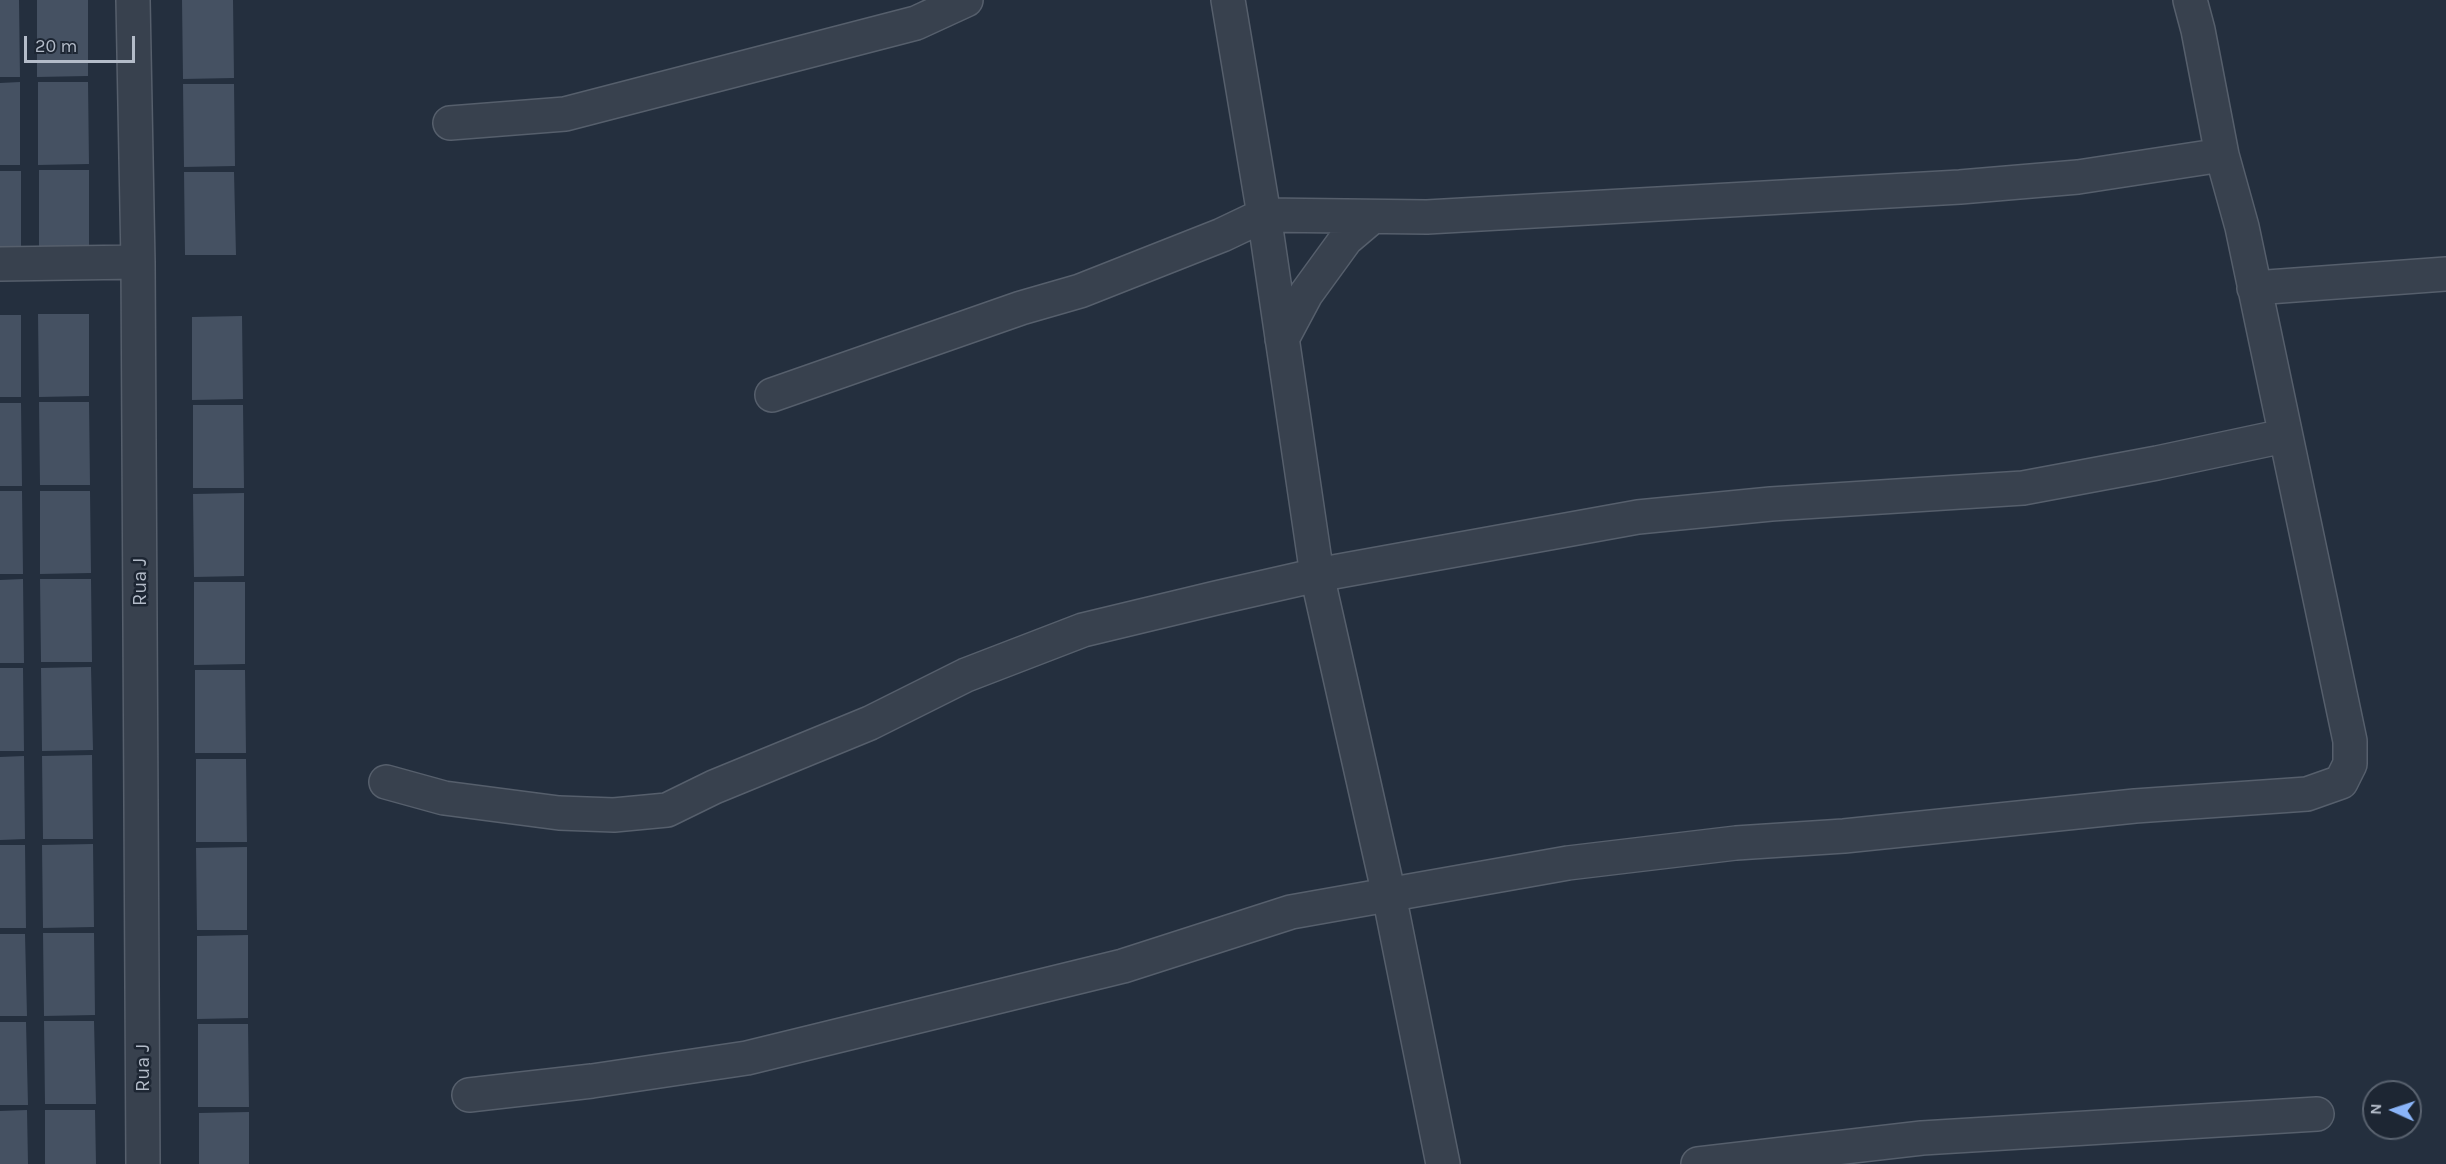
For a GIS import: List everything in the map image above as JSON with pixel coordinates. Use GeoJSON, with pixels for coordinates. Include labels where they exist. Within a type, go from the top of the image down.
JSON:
{"type":"FeatureCollection","features":[{"type":"Feature","properties":{"kind":"street","name":"Rua J"},"geometry":{"type":"LineString","coordinates":[[133,0],[138,262],[143,1164]]}},
{"type":"Feature","properties":{"kind":"street"},"geometry":{"type":"LineString","coordinates":[[450,123],[566,114],[916,24],[966,0]]}},
{"type":"Feature","properties":{"kind":"street"},"geometry":{"type":"LineString","coordinates":[[1228,0],[1264,215],[1317,574],[1389,895],[1443,1164]]}},
{"type":"Feature","properties":{"kind":"street"},"geometry":{"type":"LineString","coordinates":[[469,1095],[592,1082],[747,1058],[1123,966],[1291,912],[1568,863],[1725,844],[1844,836],[2135,806],[2307,794],[2341,782],[2350,764],[2350,741],[2284,436],[2242,226],[2222,155],[2190,0]]}},
{"type":"Feature","properties":{"kind":"street"},"geometry":{"type":"LineString","coordinates":[[772,394],[1021,308],[1080,291],[1222,235],[1264,215],[1428,217],[1960,187],[2078,177],[2222,155]]}},
{"type":"Feature","properties":{"kind":"street"},"geometry":{"type":"LineString","coordinates":[[1282,339],[1306,294],[1346,239],[1372,217]]}},
{"type":"Feature","properties":{"kind":"street"},"geometry":{"type":"LineString","coordinates":[[0,264],[138,262]]}},
{"type":"Feature","properties":{"kind":"street"},"geometry":{"type":"LineString","coordinates":[[2254,288],[2446,274]]}},
{"type":"Feature","properties":{"kind":"street"},"geometry":{"type":"LineString","coordinates":[[386,782],[444,798],[560,813],[614,815],[667,810],[714,787],[870,723],[966,675],[1083,630],[1317,574],[1638,517],[1783,503],[2023,488],[2157,464],[2284,436]]}},
{"type":"Feature","properties":{"kind":"street"},"geometry":{"type":"LineString","coordinates":[[1698,1164],[1922,1138],[2317,1114]]}},
{"type":"Feature","properties":{"kind":"building"},"geometry":{"type":"Polygon","coordinates":[[[0,0],[19,0],[20,77],[0,77],[0,0]]]}},
{"type":"Feature","properties":{"kind":"building"},"geometry":{"type":"Polygon","coordinates":[[[37,0],[88,0],[88,76],[37,77],[37,0]]]}},
{"type":"Feature","properties":{"kind":"building"},"geometry":{"type":"Polygon","coordinates":[[[182,0],[233,0],[234,78],[183,79],[182,0]]]}},
{"type":"Feature","properties":{"kind":"building"},"geometry":{"type":"Polygon","coordinates":[[[20,82],[20,165],[0,165],[0,83],[20,82]]]}},
{"type":"Feature","properties":{"kind":"building"},"geometry":{"type":"Polygon","coordinates":[[[38,82],[88,82],[89,164],[38,165],[38,82]]]}},
{"type":"Feature","properties":{"kind":"building"},"geometry":{"type":"Polygon","coordinates":[[[183,84],[234,84],[235,166],[184,167],[183,84]]]}},
{"type":"Feature","properties":{"kind":"building"},"geometry":{"type":"Polygon","coordinates":[[[39,170],[89,170],[89,253],[39,253],[39,170]]]}},
{"type":"Feature","properties":{"kind":"building"},"geometry":{"type":"Polygon","coordinates":[[[0,171],[21,171],[21,254],[0,254],[0,171]]]}},
{"type":"Feature","properties":{"kind":"building"},"geometry":{"type":"Polygon","coordinates":[[[184,172],[234,172],[236,255],[185,255],[184,172]]]}},
{"type":"Feature","properties":{"kind":"building"},"geometry":{"type":"Polygon","coordinates":[[[38,314],[89,314],[89,396],[39,397],[38,314]]]}},
{"type":"Feature","properties":{"kind":"building"},"geometry":{"type":"Polygon","coordinates":[[[0,315],[21,315],[21,397],[0,397],[0,315]]]}},
{"type":"Feature","properties":{"kind":"building"},"geometry":{"type":"Polygon","coordinates":[[[242,316],[243,399],[192,400],[192,317],[242,316]]]}},
{"type":"Feature","properties":{"kind":"building"},"geometry":{"type":"Polygon","coordinates":[[[39,402],[89,402],[90,485],[40,485],[39,402]]]}},
{"type":"Feature","properties":{"kind":"building"},"geometry":{"type":"Polygon","coordinates":[[[0,403],[21,403],[22,486],[0,486],[0,403]]]}},
{"type":"Feature","properties":{"kind":"building"},"geometry":{"type":"Polygon","coordinates":[[[193,405],[243,405],[244,488],[193,488],[193,405]]]}},
{"type":"Feature","properties":{"kind":"building"},"geometry":{"type":"Polygon","coordinates":[[[0,491],[22,491],[23,574],[0,574],[0,491]]]}},
{"type":"Feature","properties":{"kind":"building"},"geometry":{"type":"Polygon","coordinates":[[[40,491],[90,491],[91,573],[40,574],[40,491]]]}},
{"type":"Feature","properties":{"kind":"building"},"geometry":{"type":"Polygon","coordinates":[[[244,493],[244,576],[194,577],[193,494],[244,493]]]}},
{"type":"Feature","properties":{"kind":"building"},"geometry":{"type":"Polygon","coordinates":[[[23,579],[24,663],[0,663],[0,580],[23,579]]]}},
{"type":"Feature","properties":{"kind":"building"},"geometry":{"type":"Polygon","coordinates":[[[40,579],[91,579],[92,662],[41,662],[40,579]]]}},
{"type":"Feature","properties":{"kind":"building"},"geometry":{"type":"Polygon","coordinates":[[[194,582],[245,582],[245,664],[194,665],[194,582]]]}},
{"type":"Feature","properties":{"kind":"building"},"geometry":{"type":"Polygon","coordinates":[[[91,667],[93,750],[42,751],[41,668],[91,667]]]}},
{"type":"Feature","properties":{"kind":"building"},"geometry":{"type":"Polygon","coordinates":[[[0,668],[23,668],[24,751],[0,751],[0,668]]]}},
{"type":"Feature","properties":{"kind":"building"},"geometry":{"type":"Polygon","coordinates":[[[195,670],[245,670],[246,753],[195,753],[195,670]]]}},
{"type":"Feature","properties":{"kind":"building"},"geometry":{"type":"Polygon","coordinates":[[[92,755],[93,839],[43,839],[42,756],[92,755]]]}},
{"type":"Feature","properties":{"kind":"building"},"geometry":{"type":"Polygon","coordinates":[[[24,756],[25,839],[0,840],[0,757],[24,756]]]}},
{"type":"Feature","properties":{"kind":"building"},"geometry":{"type":"Polygon","coordinates":[[[196,759],[246,759],[247,842],[196,842],[196,759]]]}},
{"type":"Feature","properties":{"kind":"building"},"geometry":{"type":"Polygon","coordinates":[[[93,844],[94,927],[43,928],[42,845],[93,844]]]}},
{"type":"Feature","properties":{"kind":"building"},"geometry":{"type":"Polygon","coordinates":[[[0,845],[25,845],[26,928],[0,928],[0,845]]]}},
{"type":"Feature","properties":{"kind":"building"},"geometry":{"type":"Polygon","coordinates":[[[247,847],[247,930],[197,930],[196,848],[247,847]]]}},
{"type":"Feature","properties":{"kind":"building"},"geometry":{"type":"Polygon","coordinates":[[[43,933],[94,933],[95,1015],[44,1016],[43,933]]]}},
{"type":"Feature","properties":{"kind":"building"},"geometry":{"type":"Polygon","coordinates":[[[0,934],[25,934],[27,1016],[0,1016],[0,934]]]}},
{"type":"Feature","properties":{"kind":"building"},"geometry":{"type":"Polygon","coordinates":[[[248,935],[248,1018],[197,1019],[197,936],[248,935]]]}},
{"type":"Feature","properties":{"kind":"building"},"geometry":{"type":"Polygon","coordinates":[[[44,1021],[94,1021],[96,1104],[45,1104],[44,1021]]]}},
{"type":"Feature","properties":{"kind":"building"},"geometry":{"type":"Polygon","coordinates":[[[0,1022],[26,1022],[28,1105],[0,1105],[0,1022]]]}},
{"type":"Feature","properties":{"kind":"building"},"geometry":{"type":"Polygon","coordinates":[[[198,1024],[248,1024],[249,1107],[198,1107],[198,1024]]]}},
{"type":"Feature","properties":{"kind":"building"},"geometry":{"type":"Polygon","coordinates":[[[27,1110],[28,1164],[0,1164],[0,1111],[27,1110]]]}},
{"type":"Feature","properties":{"kind":"building"},"geometry":{"type":"Polygon","coordinates":[[[45,1110],[95,1110],[96,1164],[45,1164],[45,1110]]]}},
{"type":"Feature","properties":{"kind":"building"},"geometry":{"type":"Polygon","coordinates":[[[249,1112],[249,1164],[199,1164],[199,1113],[249,1112]]]}}]}
